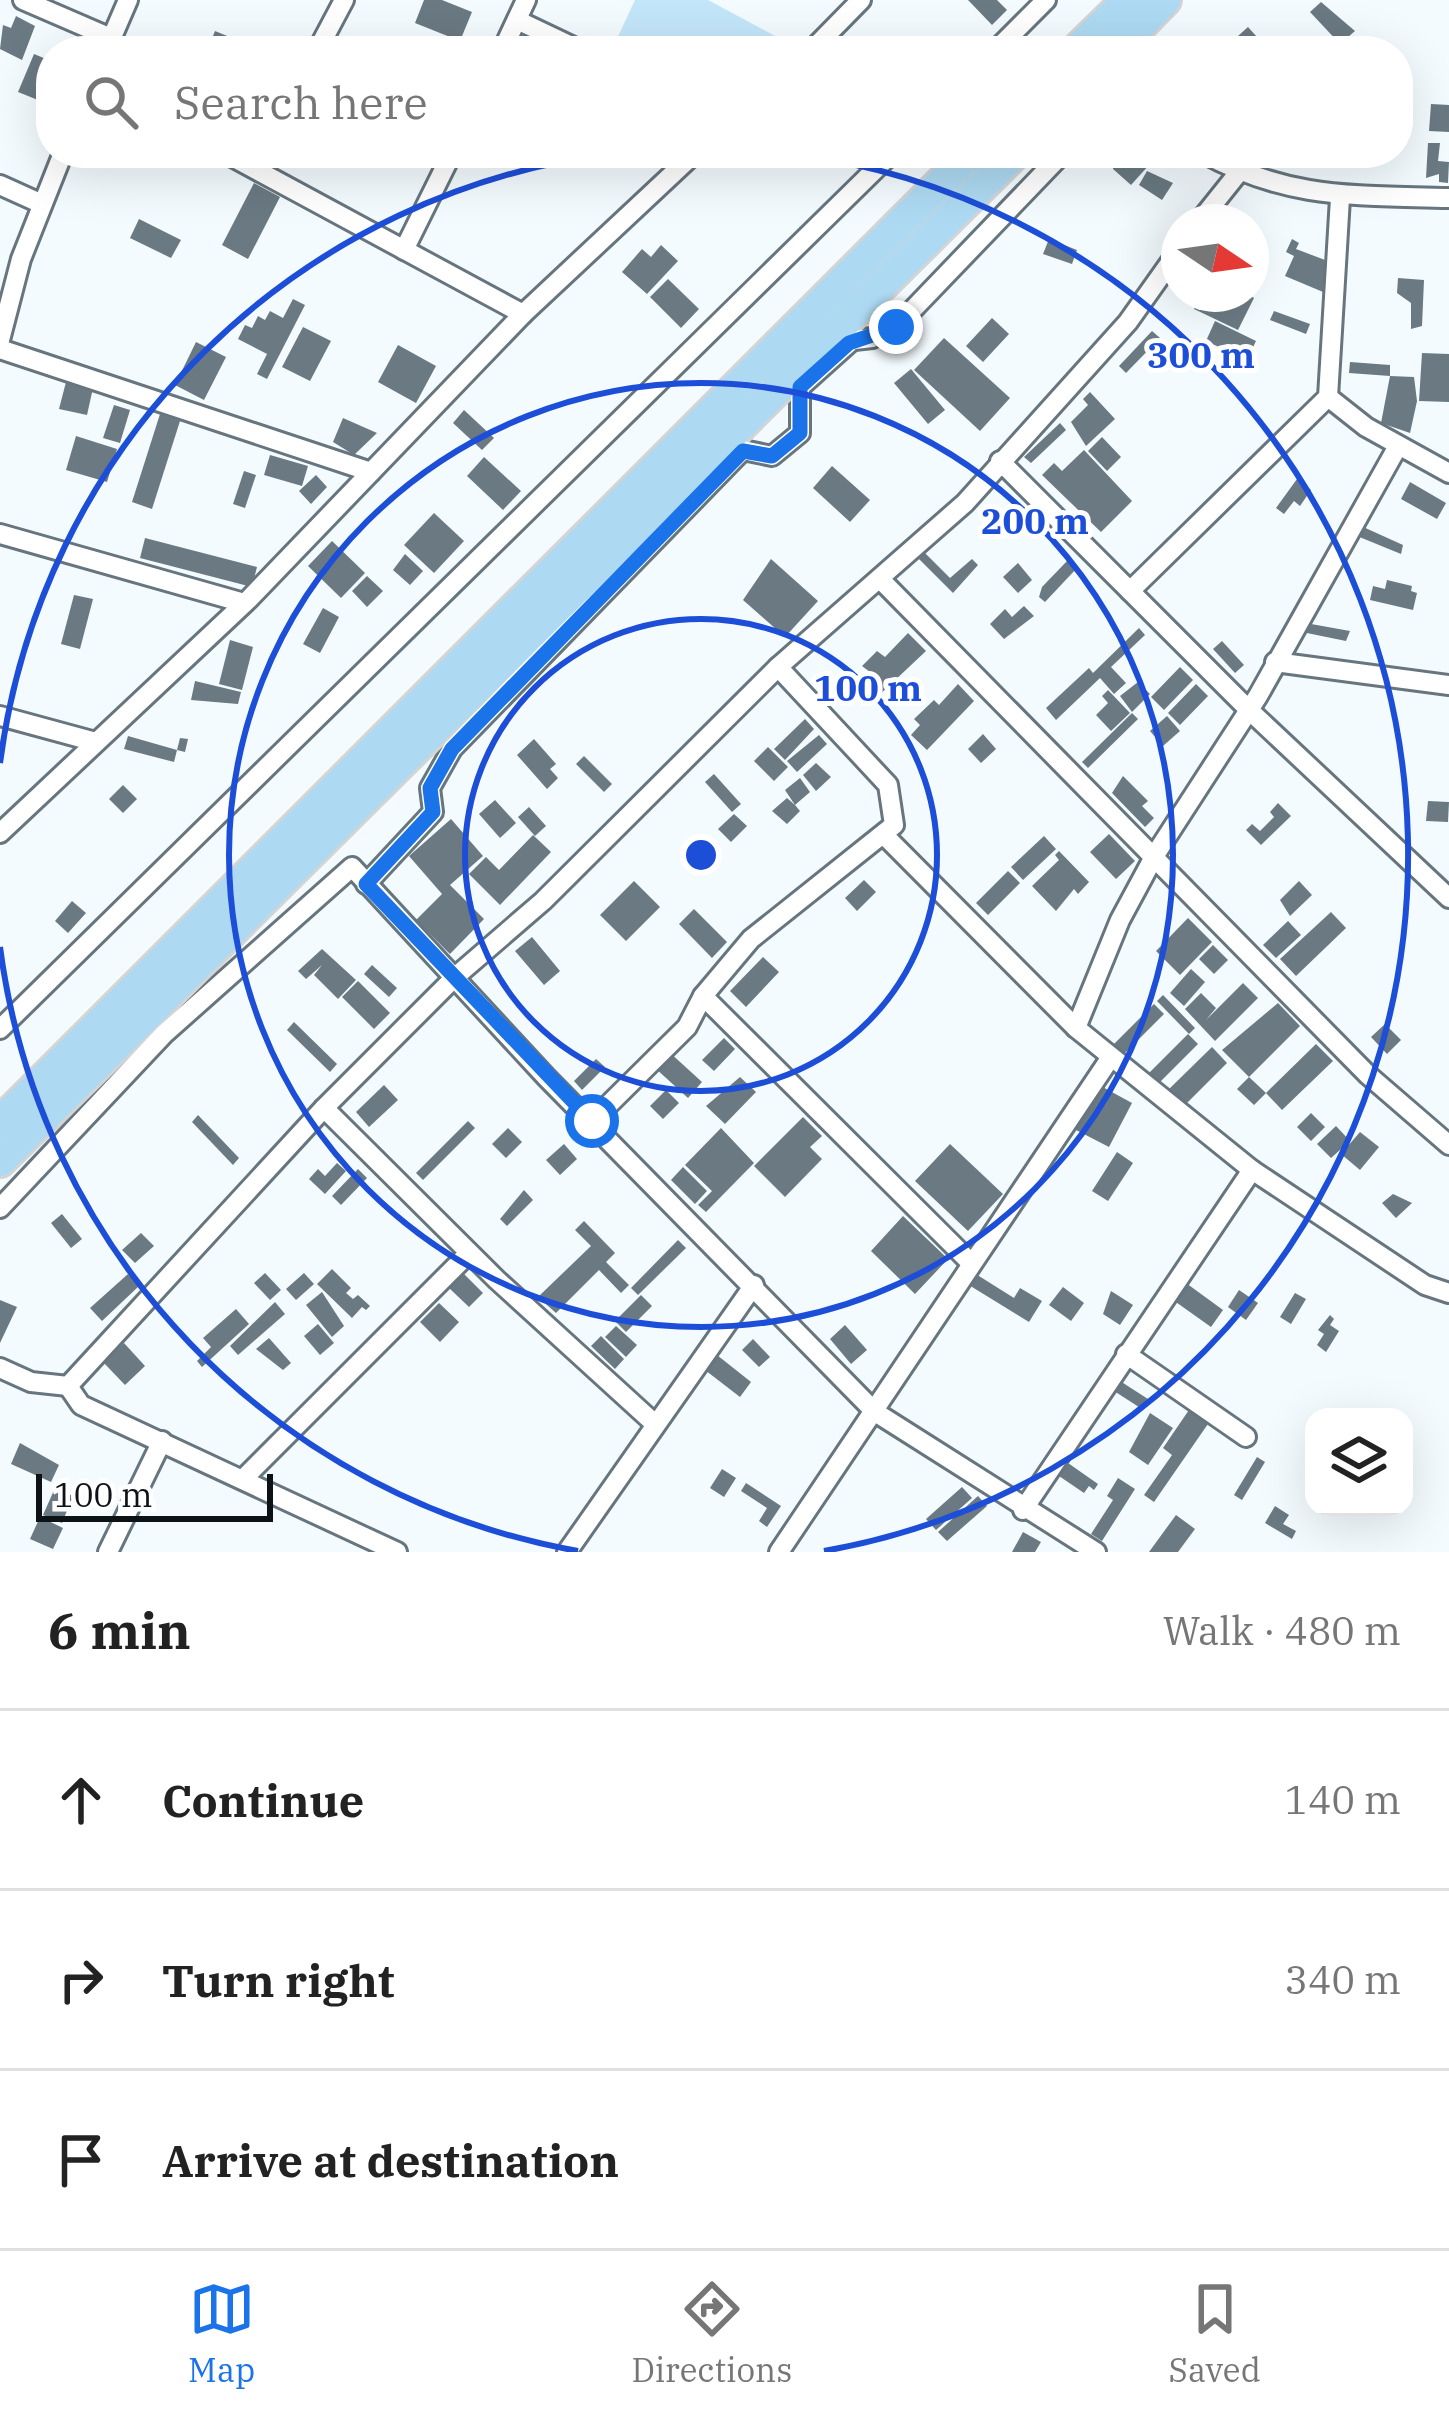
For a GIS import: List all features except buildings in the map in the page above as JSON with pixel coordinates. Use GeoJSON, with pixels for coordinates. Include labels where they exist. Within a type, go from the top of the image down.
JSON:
{"type":"FeatureCollection","features":[{"type":"Feature","properties":{"kind":"main road"},"geometry":{"type":"LineString","coordinates":[[1091,36],[1128,0]]}},
{"type":"Feature","properties":{"kind":"main road"},"geometry":{"type":"LineString","coordinates":[[1130,36],[1165,0]]}},
{"type":"Feature","properties":{"kind":"main road"},"geometry":{"type":"LineString","coordinates":[[0,1124],[956,168]]}},
{"type":"Feature","properties":{"kind":"main road"},"geometry":{"type":"LineString","coordinates":[[0,1161],[838,342],[1001,168]]}},
{"type":"Feature","properties":{"kind":"street"},"geometry":{"type":"LineString","coordinates":[[113,36],[128,0]]}},
{"type":"Feature","properties":{"kind":"street"},"geometry":{"type":"LineString","coordinates":[[325,36],[344,0]]}},
{"type":"Feature","properties":{"kind":"street"},"geometry":{"type":"LineString","coordinates":[[509,36],[526,0]]}},
{"type":"Feature","properties":{"kind":"street"},"geometry":{"type":"LineString","coordinates":[[826,36],[861,0]]}},
{"type":"Feature","properties":{"kind":"street"},"geometry":{"type":"LineString","coordinates":[[1010,36],[1046,0]]}},
{"type":"Feature","properties":{"kind":"street"},"geometry":{"type":"LineString","coordinates":[[28,1],[92,36]]}},
{"type":"Feature","properties":{"kind":"street"},"geometry":{"type":"LineString","coordinates":[[517,20],[551,36]]}},
{"type":"Feature","properties":{"kind":"street"},"geometry":{"type":"LineString","coordinates":[[0,340],[58,168]]}},
{"type":"Feature","properties":{"kind":"street"},"geometry":{"type":"LineString","coordinates":[[271,168],[404,250],[524,314]]}},
{"type":"Feature","properties":{"kind":"street"},"geometry":{"type":"LineString","coordinates":[[404,250],[445,168]]}},
{"type":"Feature","properties":{"kind":"street"},"geometry":{"type":"LineString","coordinates":[[0,833],[92,741],[244,603],[524,314],[679,168]]}},
{"type":"Feature","properties":{"kind":"street"},"geometry":{"type":"LineString","coordinates":[[0,1029],[877,168]]}},
{"type":"Feature","properties":{"kind":"street"},"geometry":{"type":"LineString","coordinates":[[366,884],[433,812],[430,788],[452,749],[743,451],[772,456],[800,433],[800,387],[838,342],[896,327],[1049,168]]}},
{"type":"Feature","properties":{"kind":"street"},"geometry":{"type":"LineString","coordinates":[[1231,168],[1340,198],[1449,198]]}},
{"type":"Feature","properties":{"kind":"street"},"geometry":{"type":"LineString","coordinates":[[1213,204],[1239,172]]}},
{"type":"Feature","properties":{"kind":"street"},"geometry":{"type":"LineString","coordinates":[[0,185],[42,204]]}},
{"type":"Feature","properties":{"kind":"street"},"geometry":{"type":"LineString","coordinates":[[1130,591],[1328,397],[1340,198]]}},
{"type":"Feature","properties":{"kind":"street"},"geometry":{"type":"LineString","coordinates":[[68,1386],[324,1108],[455,977],[543,901],[778,667],[965,502],[1115,337],[1161,274]]}},
{"type":"Feature","properties":{"kind":"street"},"geometry":{"type":"LineString","coordinates":[[0,349],[371,472]]}},
{"type":"Feature","properties":{"kind":"street"},"geometry":{"type":"LineString","coordinates":[[1328,397],[1398,446],[1449,472]]}},
{"type":"Feature","properties":{"kind":"street"},"geometry":{"type":"LineString","coordinates":[[1076,1028],[1120,920],[1155,855],[1249,710],[1398,446]]}},
{"type":"Feature","properties":{"kind":"street"},"geometry":{"type":"LineString","coordinates":[[1000,461],[1249,710],[1449,898]]}},
{"type":"Feature","properties":{"kind":"street"},"geometry":{"type":"LineString","coordinates":[[0,534],[244,603]]}},
{"type":"Feature","properties":{"kind":"street"},"geometry":{"type":"LineString","coordinates":[[881,580],[1368,1075],[1449,1145]]}},
{"type":"Feature","properties":{"kind":"street"},"geometry":{"type":"LineString","coordinates":[[1275,662],[1449,686]]}},
{"type":"Feature","properties":{"kind":"street"},"geometry":{"type":"LineString","coordinates":[[592,1121],[687,1027],[703,996],[752,939],[886,837],[896,810],[888,785],[778,667]]}},
{"type":"Feature","properties":{"kind":"street"},"geometry":{"type":"LineString","coordinates":[[0,716],[92,741]]}},
{"type":"Feature","properties":{"kind":"street"},"geometry":{"type":"LineString","coordinates":[[886,837],[1076,1028],[1252,1170],[1425,1286],[1449,1293]]}},
{"type":"Feature","properties":{"kind":"street"},"geometry":{"type":"LineString","coordinates":[[0,1208],[181,1019],[352,867],[875,1412],[1096,1552]]}},
{"type":"Feature","properties":{"kind":"street"},"geometry":{"type":"LineString","coordinates":[[703,996],[971,1263]]}},
{"type":"Feature","properties":{"kind":"street"},"geometry":{"type":"LineString","coordinates":[[779,1552],[1112,1057]]}},
{"type":"Feature","properties":{"kind":"street"},"geometry":{"type":"LineString","coordinates":[[324,1108],[655,1424]]}},
{"type":"Feature","properties":{"kind":"street"},"geometry":{"type":"LineString","coordinates":[[1023,1510],[1252,1170]]}},
{"type":"Feature","properties":{"kind":"street"},"geometry":{"type":"LineString","coordinates":[[244,1478],[470,1252]]}},
{"type":"Feature","properties":{"kind":"street"},"geometry":{"type":"LineString","coordinates":[[567,1552],[754,1285]]}},
{"type":"Feature","properties":{"kind":"street"},"geometry":{"type":"LineString","coordinates":[[1126,1354],[1246,1437]]}},
{"type":"Feature","properties":{"kind":"street"},"geometry":{"type":"LineString","coordinates":[[0,1368],[31,1382],[68,1386],[81,1405],[397,1552]]}},
{"type":"Feature","properties":{"kind":"street"},"geometry":{"type":"LineString","coordinates":[[108,1552],[162,1441]]}},
{"type":"Feature","properties":{"kind":"shaded area"},"geometry":{"type":"Polygon","coordinates":[[[635,0],[708,0],[775,36],[618,36],[635,0]]]}},
{"type":"Feature","properties":{"kind":"route"},"geometry":{"type":"LineString","coordinates":[[592,1121],[545,1077],[366,884],[433,812],[430,788],[452,749],[743,451],[772,456],[800,433],[800,387],[849,343],[896,327]]}}]}
